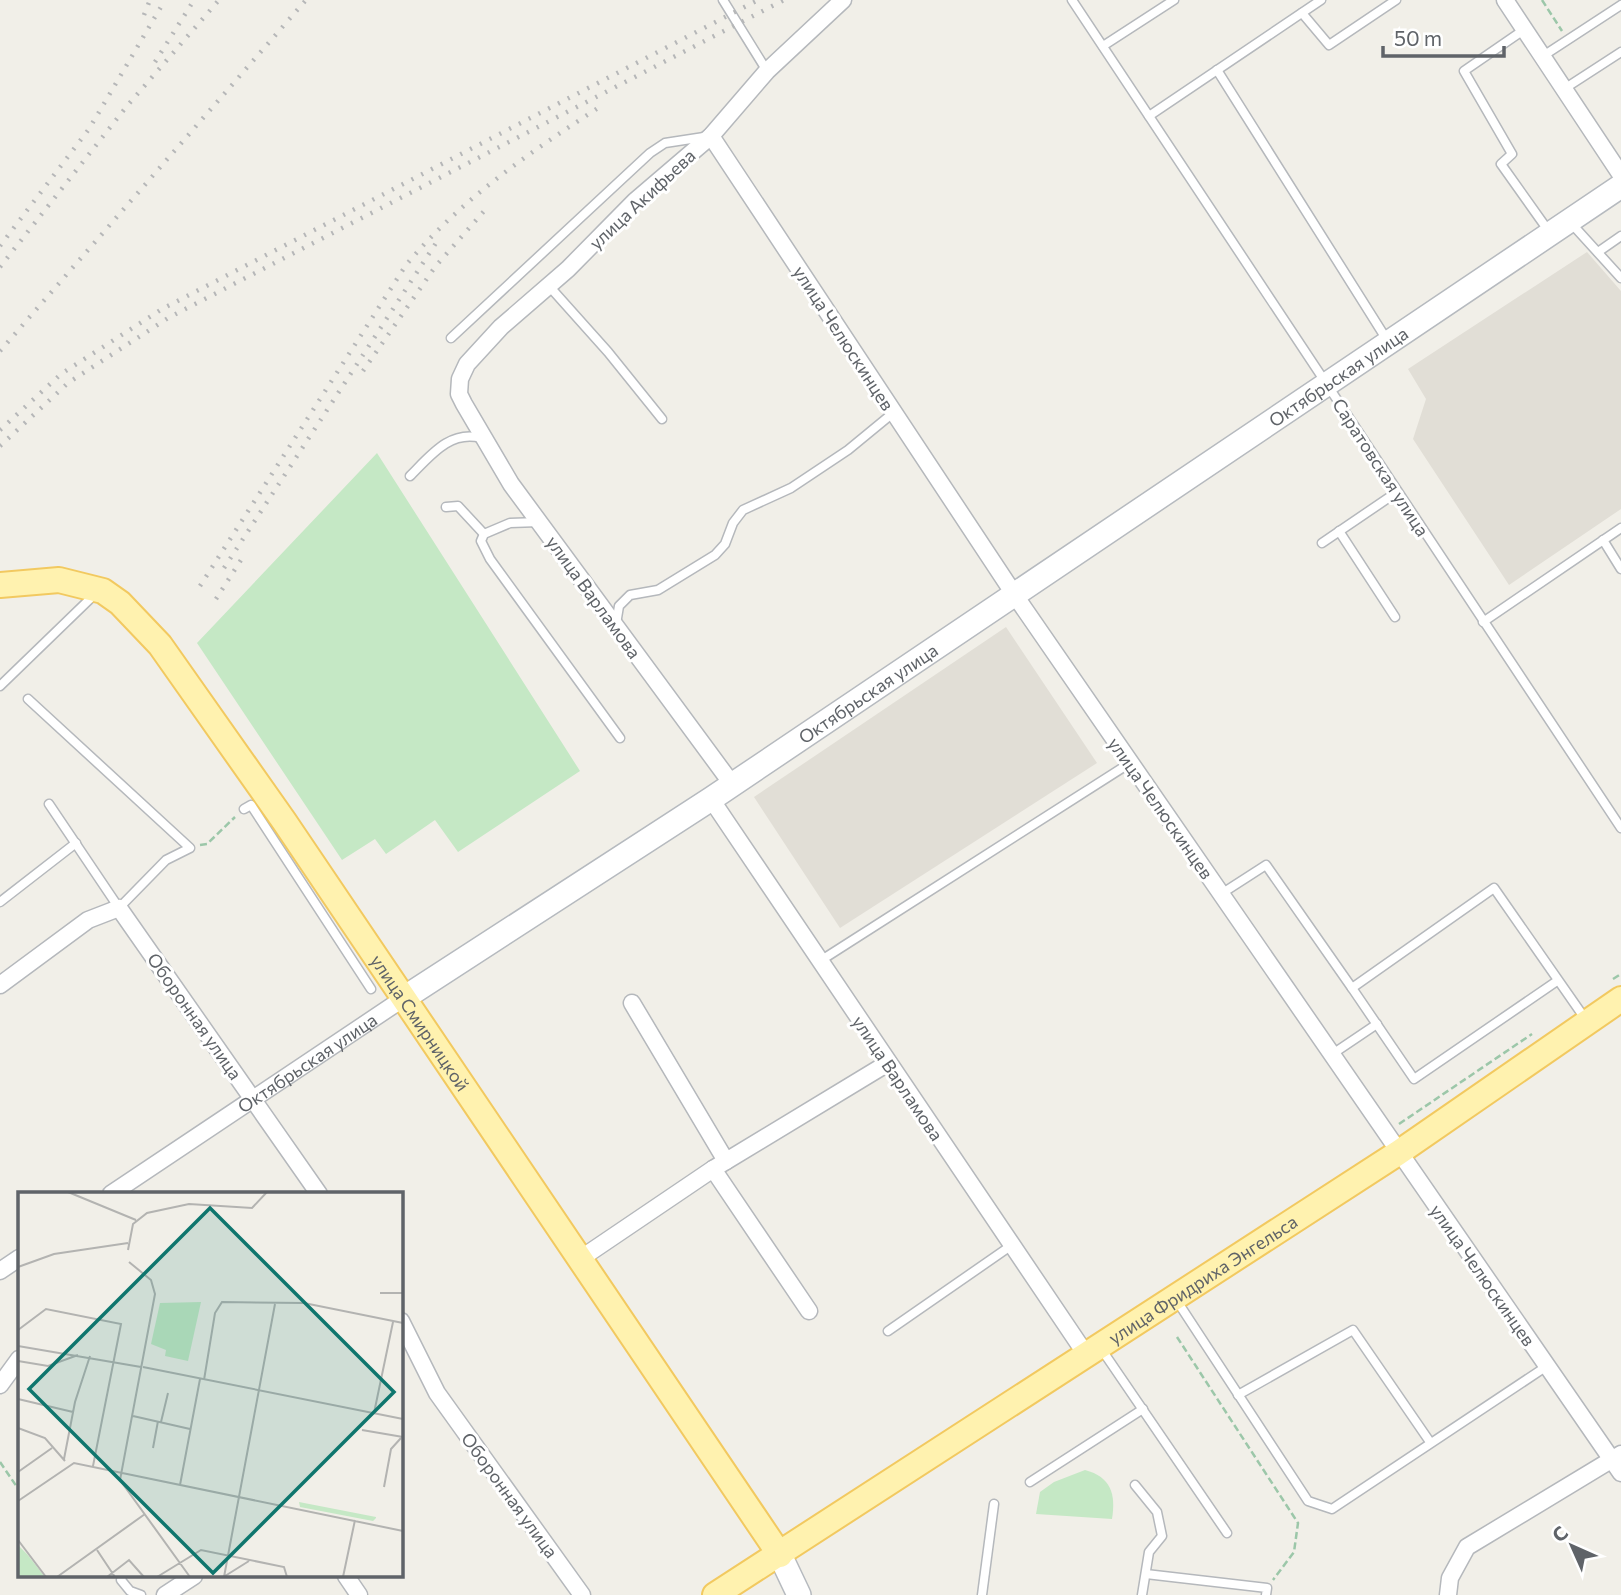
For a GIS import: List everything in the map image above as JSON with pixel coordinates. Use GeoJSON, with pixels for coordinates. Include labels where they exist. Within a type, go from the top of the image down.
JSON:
{"type":"FeatureCollection","features":[{"type":"Feature","properties":{"kind":"main road","name":"Октябрьская улица"},"geometry":{"type":"LineString","coordinates":[[404,998],[712,799],[1325,383],[1621,186]]}},
{"type":"Feature","properties":{"kind":"main road","name":"улица Смирницкой"},"geometry":{"type":"LineString","coordinates":[[0,585],[60,580],[98,590],[120,603],[160,645],[404,998],[780,1555]]}},
{"type":"Feature","properties":{"kind":"main road","name":"улица Фридриха Энгельса"},"geometry":{"type":"LineString","coordinates":[[715,1595],[1398,1153],[1621,999]]}},
{"type":"Feature","properties":{"kind":"main road"},"geometry":{"type":"LineString","coordinates":[[780,1555],[799,1595]]}},
{"type":"Feature","properties":{"kind":"street","name":"улица Акифьева"},"geometry":{"type":"LineString","coordinates":[[466,408],[459,394],[460,379],[467,364],[501,327],[549,286],[635,201],[711,136],[767,71],[833,6],[843,0]]}},
{"type":"Feature","properties":{"kind":"street"},"geometry":{"type":"LineString","coordinates":[[1505,0],[1621,175]]}},
{"type":"Feature","properties":{"kind":"street","name":"улица Челюскинцев"},"geometry":{"type":"LineString","coordinates":[[711,136],[1014,594],[1398,1153],[1547,1366],[1618,1462]]}},
{"type":"Feature","properties":{"kind":"street","name":"улица Варламова"},"geometry":{"type":"LineString","coordinates":[[466,408],[481,438],[539,522],[732,785]]}},
{"type":"Feature","properties":{"kind":"street","name":"улица Варламова"},"geometry":{"type":"LineString","coordinates":[[712,799],[1012,1245],[1094,1352]]}},
{"type":"Feature","properties":{"kind":"street"},"geometry":{"type":"LineString","coordinates":[[0,985],[88,920],[119,908]]}},
{"type":"Feature","properties":{"kind":"street","name":"Оборонная улица"},"geometry":{"type":"LineString","coordinates":[[119,908],[318,1192]]}},
{"type":"Feature","properties":{"kind":"street","name":"Октябрьская улица"},"geometry":{"type":"LineString","coordinates":[[131,1188],[253,1098],[404,998]]}},
{"type":"Feature","properties":{"kind":"street"},"geometry":{"type":"LineString","coordinates":[[632,1003],[719,1165],[809,1311]]}},
{"type":"Feature","properties":{"kind":"street"},"geometry":{"type":"LineString","coordinates":[[580,1259],[719,1165],[888,1063]]}},
{"type":"Feature","properties":{"kind":"street"},"geometry":{"type":"LineString","coordinates":[[0,1270],[18,1259]]}},
{"type":"Feature","properties":{"kind":"street","name":"Оборонная улица"},"geometry":{"type":"LineString","coordinates":[[402,1323],[437,1393],[582,1595]]}},
{"type":"Feature","properties":{"kind":"street"},"geometry":{"type":"LineString","coordinates":[[0,1385],[18,1360]]}},
{"type":"Feature","properties":{"kind":"street"},"geometry":{"type":"LineString","coordinates":[[1448,1595],[1450,1578],[1466,1547],[1618,1462]]}},
{"type":"Feature","properties":{"kind":"street"},"geometry":{"type":"LineString","coordinates":[[165,1595],[191,1578]]}},
{"type":"Feature","properties":{"kind":"street"},"geometry":{"type":"LineString","coordinates":[[347,1578],[359,1595]]}},
{"type":"Feature","properties":{"kind":"lane"},"geometry":{"type":"LineString","coordinates":[[723,0],[767,71]]}},
{"type":"Feature","properties":{"kind":"lane","name":"Саратовская улица"},"geometry":{"type":"LineString","coordinates":[[1072,0],[1621,828]]}},
{"type":"Feature","properties":{"kind":"lane"},"geometry":{"type":"LineString","coordinates":[[1103,46],[1174,0]]}},
{"type":"Feature","properties":{"kind":"lane"},"geometry":{"type":"LineString","coordinates":[[1149,116],[1321,0]]}},
{"type":"Feature","properties":{"kind":"lane"},"geometry":{"type":"LineString","coordinates":[[1302,13],[1329,46],[1396,0]]}},
{"type":"Feature","properties":{"kind":"lane"},"geometry":{"type":"LineString","coordinates":[[1543,56],[1621,5]]}},
{"type":"Feature","properties":{"kind":"lane"},"geometry":{"type":"LineString","coordinates":[[1525,29],[1464,71],[1512,154],[1501,164],[1550,233]]}},
{"type":"Feature","properties":{"kind":"lane"},"geometry":{"type":"LineString","coordinates":[[1564,89],[1621,52]]}},
{"type":"Feature","properties":{"kind":"lane"},"geometry":{"type":"LineString","coordinates":[[1217,70],[1388,342]]}},
{"type":"Feature","properties":{"kind":"lane"},"geometry":{"type":"LineString","coordinates":[[451,338],[650,153],[665,143],[711,136]]}},
{"type":"Feature","properties":{"kind":"lane"},"geometry":{"type":"LineString","coordinates":[[1569,220],[1621,278]]}},
{"type":"Feature","properties":{"kind":"lane"},"geometry":{"type":"LineString","coordinates":[[1598,252],[1621,236]]}},
{"type":"Feature","properties":{"kind":"lane"},"geometry":{"type":"LineString","coordinates":[[549,286],[608,352],[662,419]]}},
{"type":"Feature","properties":{"kind":"lane"},"geometry":{"type":"LineString","coordinates":[[460,435],[466,408]]}},
{"type":"Feature","properties":{"kind":"lane"},"geometry":{"type":"LineString","coordinates":[[616,626],[619,606],[630,595],[658,590],[715,555],[725,544],[733,523],[743,510],[791,488],[848,450],[893,413]]}},
{"type":"Feature","properties":{"kind":"lane"},"geometry":{"type":"LineString","coordinates":[[410,476],[450,439],[460,435],[481,438]]}},
{"type":"Feature","properties":{"kind":"lane"},"geometry":{"type":"LineString","coordinates":[[1322,542],[1397,492]]}},
{"type":"Feature","properties":{"kind":"lane"},"geometry":{"type":"LineString","coordinates":[[446,507],[458,506],[484,534]]}},
{"type":"Feature","properties":{"kind":"lane"},"geometry":{"type":"LineString","coordinates":[[539,522],[510,523],[484,534],[481,541],[490,559],[620,738]]}},
{"type":"Feature","properties":{"kind":"lane"},"geometry":{"type":"LineString","coordinates":[[1483,622],[1621,528]]}},
{"type":"Feature","properties":{"kind":"lane"},"geometry":{"type":"LineString","coordinates":[[1339,531],[1395,617]]}},
{"type":"Feature","properties":{"kind":"lane"},"geometry":{"type":"LineString","coordinates":[[1603,540],[1621,569]]}},
{"type":"Feature","properties":{"kind":"lane"},"geometry":{"type":"LineString","coordinates":[[0,686],[98,590]]}},
{"type":"Feature","properties":{"kind":"lane"},"geometry":{"type":"LineString","coordinates":[[28,699],[190,848],[166,860],[119,908],[49,804]]}},
{"type":"Feature","properties":{"kind":"lane"},"geometry":{"type":"LineString","coordinates":[[820,961],[1130,763]]}},
{"type":"Feature","properties":{"kind":"lane"},"geometry":{"type":"LineString","coordinates":[[244,810],[251,805],[371,989]]}},
{"type":"Feature","properties":{"kind":"lane"},"geometry":{"type":"LineString","coordinates":[[0,902],[76,843]]}},
{"type":"Feature","properties":{"kind":"lane"},"geometry":{"type":"LineString","coordinates":[[1220,894],[1265,865],[1414,1079],[1557,981]]}},
{"type":"Feature","properties":{"kind":"lane"},"geometry":{"type":"LineString","coordinates":[[1352,988],[1494,888],[1588,1022]]}},
{"type":"Feature","properties":{"kind":"lane"},"geometry":{"type":"LineString","coordinates":[[1331,1055],[1377,1024]]}},
{"type":"Feature","properties":{"kind":"lane"},"geometry":{"type":"LineString","coordinates":[[888,1331],[1012,1245]]}},
{"type":"Feature","properties":{"kind":"lane"},"geometry":{"type":"LineString","coordinates":[[1175,1299],[1308,1501],[1332,1509],[1547,1366]]}},
{"type":"Feature","properties":{"kind":"lane"},"geometry":{"type":"LineString","coordinates":[[1238,1395],[1353,1330],[1430,1442]]}},
{"type":"Feature","properties":{"kind":"lane"},"geometry":{"type":"LineString","coordinates":[[1094,1352],[1143,1409],[1227,1533]]}},
{"type":"Feature","properties":{"kind":"lane"},"geometry":{"type":"LineString","coordinates":[[1030,1482],[1143,1409]]}},
{"type":"Feature","properties":{"kind":"lane"},"geometry":{"type":"LineString","coordinates":[[1135,1485],[1157,1512],[1162,1536],[1149,1552],[1142,1595]]}},
{"type":"Feature","properties":{"kind":"lane"},"geometry":{"type":"LineString","coordinates":[[982,1595],[994,1504]]}},
{"type":"Feature","properties":{"kind":"lane"},"geometry":{"type":"LineString","coordinates":[[1146,1574],[1266,1592]]}},
{"type":"Feature","properties":{"kind":"lane"},"geometry":{"type":"LineString","coordinates":[[122,1578],[130,1591],[141,1595]]}},
{"type":"Feature","properties":{"kind":"path"},"geometry":{"type":"LineString","coordinates":[[1542,0],[1568,40]]}},
{"type":"Feature","properties":{"kind":"path"},"geometry":{"type":"LineString","coordinates":[[190,848],[207,844],[244,810]]}},
{"type":"Feature","properties":{"kind":"path"},"geometry":{"type":"LineString","coordinates":[[1177,1338],[1298,1522],[1294,1552],[1266,1592]]}},
{"type":"Feature","properties":{"kind":"path"},"geometry":{"type":"LineString","coordinates":[[0,1462],[18,1489]]}},
{"type":"Feature","properties":{"kind":"shaded area"},"geometry":{"type":"Polygon","coordinates":[[[1587,252],[1621,291],[1621,509],[1509,585],[1413,439],[1426,399],[1408,369],[1587,252]]]}},
{"type":"Feature","properties":{"kind":"shaded area"},"geometry":{"type":"Polygon","coordinates":[[[1006,627],[1097,763],[840,928],[754,797],[1006,627]]]}},
{"type":"Feature","properties":{"kind":"green space"},"geometry":{"type":"Polygon","coordinates":[[[377,453],[580,771],[458,852],[435,820],[386,854],[375,839],[342,860],[197,643],[377,453]]]}},
{"type":"Feature","properties":{"kind":"green space"},"geometry":{"type":"Polygon","coordinates":[[[1085,1470],[1101,1477],[1110,1488],[1112,1519],[1036,1514],[1040,1492],[1054,1482],[1085,1470]]]}},
{"type":"Feature","properties":{"kind":"railway"},"geometry":{"type":"LineString","coordinates":[[144,15],[150,0]]}},
{"type":"Feature","properties":{"kind":"railway"},"geometry":{"type":"LineString","coordinates":[[0,246],[89,129],[165,0]]}},
{"type":"Feature","properties":{"kind":"railway"},"geometry":{"type":"LineString","coordinates":[[155,62],[194,0]]}},
{"type":"Feature","properties":{"kind":"railway"},"geometry":{"type":"LineString","coordinates":[[0,267],[127,106],[219,0]]}},
{"type":"Feature","properties":{"kind":"railway"},"geometry":{"type":"LineString","coordinates":[[0,351],[306,0]]}},
{"type":"Feature","properties":{"kind":"railway"},"geometry":{"type":"LineString","coordinates":[[0,430],[61,374],[162,309],[758,0]]}},
{"type":"Feature","properties":{"kind":"railway"},"geometry":{"type":"LineString","coordinates":[[0,446],[68,383],[168,318],[784,0]]}},
{"type":"Feature","properties":{"kind":"railway"},"geometry":{"type":"LineString","coordinates":[[200,586],[406,265],[450,219],[497,178],[601,106]]}},
{"type":"Feature","properties":{"kind":"railway"},"geometry":{"type":"LineString","coordinates":[[363,371],[435,267],[485,210]]}},
{"type":"Feature","properties":{"kind":"railway"},"geometry":{"type":"LineString","coordinates":[[224,568],[436,243]]}},
{"type":"Feature","properties":{"kind":"railway"},"geometry":{"type":"LineString","coordinates":[[216,599],[241,560]]}}]}
